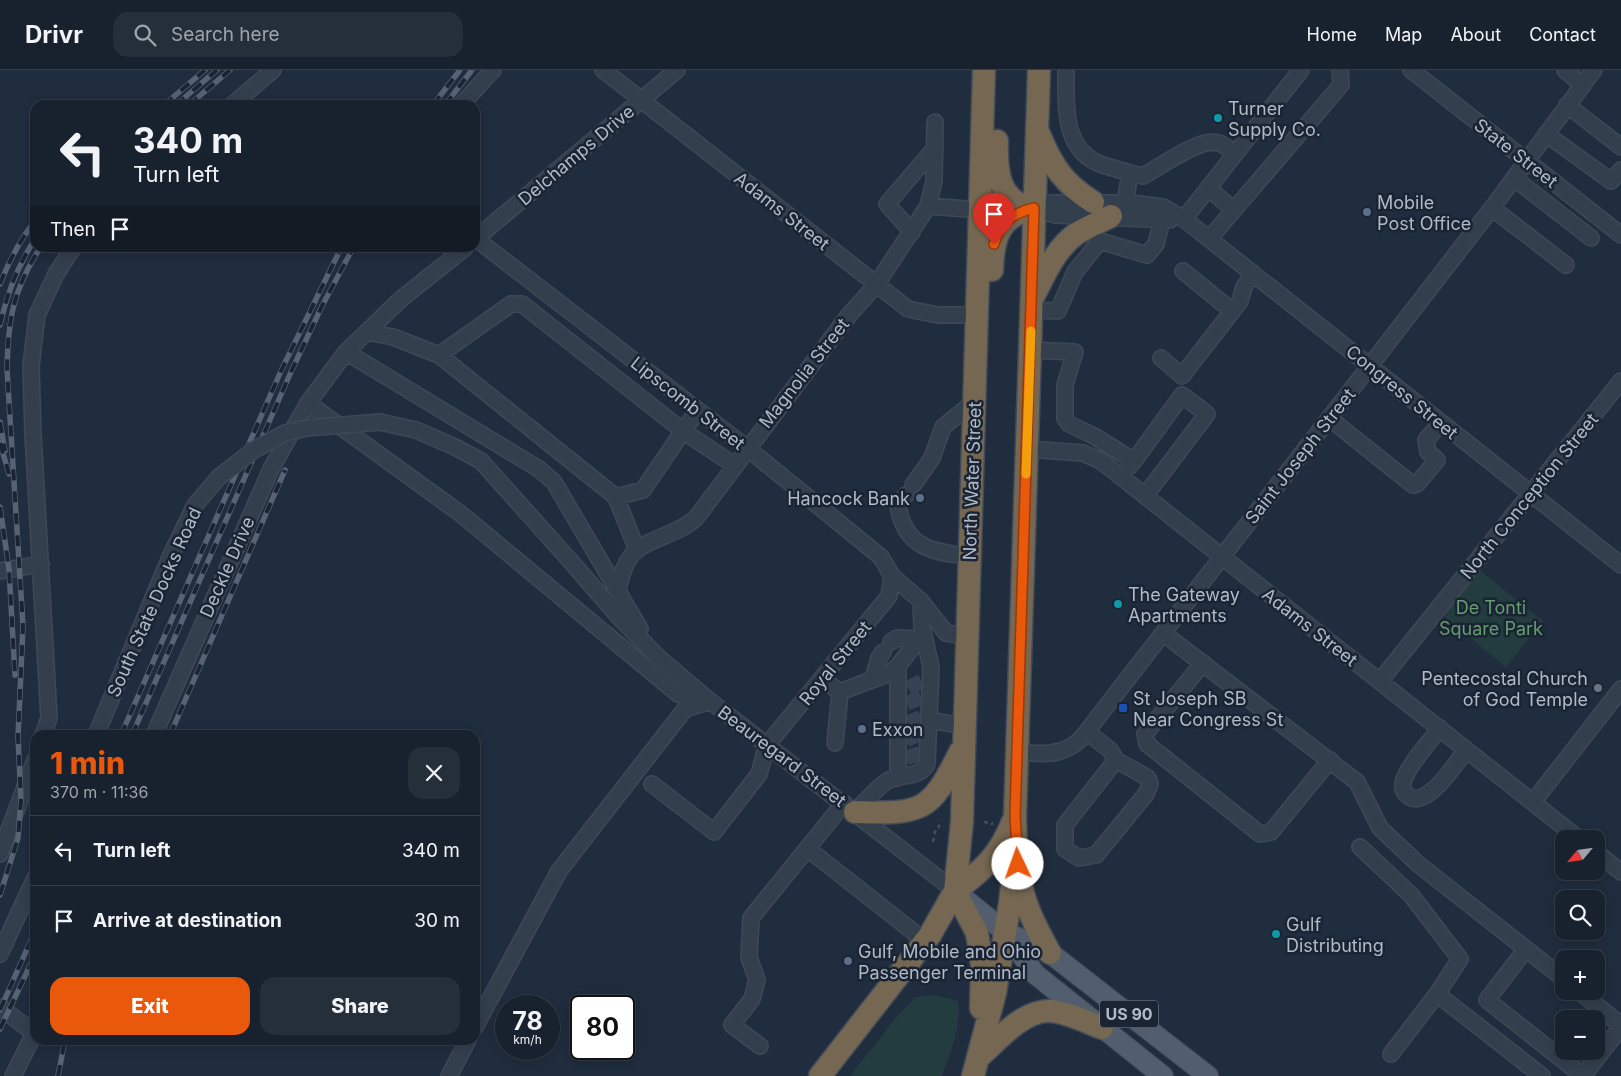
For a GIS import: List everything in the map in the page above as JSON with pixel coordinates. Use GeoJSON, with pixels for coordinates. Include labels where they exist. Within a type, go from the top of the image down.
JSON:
{"type":"FeatureCollection","features":[{"type":"Feature","properties":{"kind":"highway","name":"North Water Street"},"geometry":{"type":"LineString","coordinates":[[955,892],[962,821],[971,556],[972,428],[984,70]]}},
{"type":"Feature","properties":{"kind":"highway"},"geometry":{"type":"LineString","coordinates":[[991,70],[997,97],[998,176],[1006,192],[1014,201],[1022,206],[1034,208]]}},
{"type":"Feature","properties":{"kind":"highway"},"geometry":{"type":"LineString","coordinates":[[1039,70],[1015,816],[1016,850],[1020,878],[1027,904],[1037,929],[1050,952]]}},
{"type":"Feature","properties":{"kind":"highway"},"geometry":{"type":"LineString","coordinates":[[1037,131],[1050,160],[1061,177],[1077,192],[1093,202]]}},
{"type":"Feature","properties":{"kind":"highway"},"geometry":{"type":"LineString","coordinates":[[972,428],[988,377],[994,244],[1000,230],[1010,216],[1034,208]]}},
{"type":"Feature","properties":{"kind":"highway"},"geometry":{"type":"LineString","coordinates":[[1031,305],[1046,272],[1066,242],[1118,209]]}},
{"type":"Feature","properties":{"kind":"highway"},"geometry":{"type":"LineString","coordinates":[[849,808],[910,811],[929,801],[944,784],[964,736]]}},
{"type":"Feature","properties":{"kind":"highway"},"geometry":{"type":"LineString","coordinates":[[820,1076],[925,941],[955,892],[990,864],[1004,842],[1015,816]]}},
{"type":"Feature","properties":{"kind":"highway"},"geometry":{"type":"LineString","coordinates":[[976,1066],[995,993],[1016,850]]}},
{"type":"Feature","properties":{"kind":"highway"},"geometry":{"type":"LineString","coordinates":[[955,892],[977,933],[982,965],[976,1066]]}},
{"type":"Feature","properties":{"kind":"highway","name":"US 90"},"geometry":{"type":"LineString","coordinates":[[976,1066],[1015,1025],[1034,1014],[1049,1011],[1060,1012],[1102,1028]]}},
{"type":"Feature","properties":{"kind":"main road","name":"Beauregard Street"},"geometry":{"type":"LineString","coordinates":[[955,892],[1004,931],[1050,952],[1208,1076]]}},
{"type":"Feature","properties":{"kind":"main road","name":"Beauregard Street"},"geometry":{"type":"LineString","coordinates":[[1004,931],[1036,974],[1163,1076]]}},
{"type":"Feature","properties":{"kind":"street"},"geometry":{"type":"LineString","coordinates":[[238,100],[272,70]]}},
{"type":"Feature","properties":{"kind":"street"},"geometry":{"type":"LineString","coordinates":[[466,100],[493,70]]}},
{"type":"Feature","properties":{"kind":"street","name":"Adams Street"},"geometry":{"type":"LineString","coordinates":[[603,70],[908,310],[938,315],[977,315]]}},
{"type":"Feature","properties":{"kind":"street","name":"Delchamps Drive"},"geometry":{"type":"LineString","coordinates":[[480,235],[677,70]]}},
{"type":"Feature","properties":{"kind":"street"},"geometry":{"type":"LineString","coordinates":[[1066,70],[1066,114],[1074,143],[1084,154],[1098,163],[1143,176],[1194,147],[1208,143],[1219,143],[1235,154]]}},
{"type":"Feature","properties":{"kind":"street"},"geometry":{"type":"LineString","coordinates":[[1184,219],[1301,70]]}},
{"type":"Feature","properties":{"kind":"street"},"geometry":{"type":"LineString","coordinates":[[1209,239],[1340,85],[1340,70]]}},
{"type":"Feature","properties":{"kind":"street","name":"State Street"},"geometry":{"type":"LineString","coordinates":[[1411,70],[1621,235]]}},
{"type":"Feature","properties":{"kind":"street"},"geometry":{"type":"LineString","coordinates":[[1565,70],[1582,85]]}},
{"type":"Feature","properties":{"kind":"street","name":"Saint Joseph Street"},"geometry":{"type":"LineString","coordinates":[[1017,752],[1058,753],[1074,746],[1087,732],[1492,208],[1594,70]]}},
{"type":"Feature","properties":{"kind":"street"},"geometry":{"type":"LineString","coordinates":[[1567,105],[1621,147]]}},
{"type":"Feature","properties":{"kind":"street","name":"Magnolia Street"},"geometry":{"type":"LineString","coordinates":[[637,550],[676,533],[691,523],[849,315],[876,285],[928,206],[934,181],[935,122]]}},
{"type":"Feature","properties":{"kind":"street"},"geometry":{"type":"LineString","coordinates":[[1546,134],[1611,181],[1621,170]]}},
{"type":"Feature","properties":{"kind":"street"},"geometry":{"type":"LineString","coordinates":[[912,232],[887,204],[935,148]]}},
{"type":"Feature","properties":{"kind":"street"},"geometry":{"type":"LineString","coordinates":[[1118,209],[1130,173]]}},
{"type":"Feature","properties":{"kind":"street"},"geometry":{"type":"LineString","coordinates":[[1514,178],[1591,238]]}},
{"type":"Feature","properties":{"kind":"street"},"geometry":{"type":"LineString","coordinates":[[1208,188],[1234,210]]}},
{"type":"Feature","properties":{"kind":"street","name":"Congress Street"},"geometry":{"type":"LineString","coordinates":[[1034,208],[1050,203],[1083,204],[1093,202],[1162,220],[1184,219]]}},
{"type":"Feature","properties":{"kind":"street"},"geometry":{"type":"LineString","coordinates":[[928,206],[980,210]]}},
{"type":"Feature","properties":{"kind":"street","name":"Congress Street"},"geometry":{"type":"LineString","coordinates":[[1034,208],[1055,215],[1163,207],[1184,219],[1370,365],[1440,424],[1621,565]]}},
{"type":"Feature","properties":{"kind":"street"},"geometry":{"type":"LineString","coordinates":[[1492,208],[1566,265]]}},
{"type":"Feature","properties":{"kind":"street"},"geometry":{"type":"LineString","coordinates":[[1031,305],[1058,311],[1075,272],[1100,241],[1147,255],[1156,244],[1162,220]]}},
{"type":"Feature","properties":{"kind":"street","name":"Lipscomb Street"},"geometry":{"type":"LineString","coordinates":[[480,246],[560,304],[698,410],[881,557],[892,576],[921,601],[946,633],[967,636]]}},
{"type":"Feature","properties":{"kind":"street"},"geometry":{"type":"LineString","coordinates":[[45,730],[49,718],[32,434],[31,366],[37,316],[56,274],[70,252]]}},
{"type":"Feature","properties":{"kind":"street","name":"Delchamps Drive"},"geometry":{"type":"LineString","coordinates":[[308,403],[346,352],[401,299],[459,252]]}},
{"type":"Feature","properties":{"kind":"street"},"geometry":{"type":"LineString","coordinates":[[1182,271],[1232,312]]}},
{"type":"Feature","properties":{"kind":"street"},"geometry":{"type":"LineString","coordinates":[[1161,358],[1182,376],[1240,301],[1244,287],[1253,273]]}},
{"type":"Feature","properties":{"kind":"street"},"geometry":{"type":"LineString","coordinates":[[439,355],[511,304],[522,304],[683,430],[734,465]]}},
{"type":"Feature","properties":{"kind":"street"},"geometry":{"type":"LineString","coordinates":[[546,323],[560,304]]}},
{"type":"Feature","properties":{"kind":"street"},"geometry":{"type":"LineString","coordinates":[[367,332],[393,337],[439,355],[616,497],[637,550],[624,567],[618,590]]}},
{"type":"Feature","properties":{"kind":"street"},"geometry":{"type":"LineString","coordinates":[[1030,350],[1075,352],[1064,385],[1065,418],[1069,424],[1094,436],[1134,461]]}},
{"type":"Feature","properties":{"kind":"street"},"geometry":{"type":"LineString","coordinates":[[346,352],[539,469],[554,482],[618,590],[631,616],[658,657]]}},
{"type":"Feature","properties":{"kind":"street"},"geometry":{"type":"LineString","coordinates":[[618,379],[632,360]]}},
{"type":"Feature","properties":{"kind":"street","name":"North Conception Street"},"geometry":{"type":"LineString","coordinates":[[1380,681],[1621,381]]}},
{"type":"Feature","properties":{"kind":"street"},"geometry":{"type":"LineString","coordinates":[[1121,477],[1182,395],[1206,414],[1145,496]]}},
{"type":"Feature","properties":{"kind":"street"},"geometry":{"type":"LineString","coordinates":[[971,556],[942,554],[921,546],[900,521],[898,505],[932,458],[943,427],[974,402]]}},
{"type":"Feature","properties":{"kind":"street"},"geometry":{"type":"LineString","coordinates":[[308,403],[461,514],[678,694],[710,701]]}},
{"type":"Feature","properties":{"kind":"street","name":"Deckle Drive"},"geometry":{"type":"LineString","coordinates":[[156,730],[271,469],[308,403]]}},
{"type":"Feature","properties":{"kind":"street"},"geometry":{"type":"LineString","coordinates":[[616,497],[643,490],[698,410]]}},
{"type":"Feature","properties":{"kind":"street"},"geometry":{"type":"LineString","coordinates":[[1329,418],[1413,485],[1417,484],[1437,460],[1428,452],[1426,440],[1440,424]]}},
{"type":"Feature","properties":{"kind":"street","name":"South State Docks Road"},"geometry":{"type":"LineString","coordinates":[[98,730],[171,555],[195,505],[219,477],[254,450],[285,433],[307,428],[380,422],[416,430],[455,447],[481,461],[574,565]]}},
{"type":"Feature","properties":{"kind":"street"},"geometry":{"type":"LineString","coordinates":[[1088,455],[1094,436]]}},
{"type":"Feature","properties":{"kind":"street","name":"Adams Street"},"geometry":{"type":"LineString","coordinates":[[1027,449],[1060,450],[1088,455],[1100,461],[1568,830]]}},
{"type":"Feature","properties":{"kind":"street"},"geometry":{"type":"LineString","coordinates":[[0,571],[41,564]]}},
{"type":"Feature","properties":{"kind":"street","name":"Beauregard Street"},"geometry":{"type":"LineString","coordinates":[[574,565],[618,616],[658,657],[710,701],[955,892]]}},
{"type":"Feature","properties":{"kind":"street","name":"Royal Street"},"geometry":{"type":"LineString","coordinates":[[767,745],[889,596],[892,576]]}},
{"type":"Feature","properties":{"kind":"street"},"geometry":{"type":"LineString","coordinates":[[760,1046],[732,1025],[752,999],[757,980],[749,957],[751,918],[808,850],[849,808],[889,780],[923,770],[927,764],[924,751],[926,688],[930,667],[921,636],[921,601]]}},
{"type":"Feature","properties":{"kind":"street"},"geometry":{"type":"LineString","coordinates":[[1163,633],[1357,782],[1380,828],[1418,864],[1555,972]]}},
{"type":"Feature","properties":{"kind":"street"},"geometry":{"type":"LineString","coordinates":[[873,678],[879,658],[897,638],[921,636]]}},
{"type":"Feature","properties":{"kind":"street"},"geometry":{"type":"LineString","coordinates":[[840,692],[890,673],[898,666],[921,636]]}},
{"type":"Feature","properties":{"kind":"street"},"geometry":{"type":"LineString","coordinates":[[1203,663],[1145,734],[1147,744],[1260,834],[1272,832],[1330,760]]}},
{"type":"Feature","properties":{"kind":"street"},"geometry":{"type":"LineString","coordinates":[[898,666],[903,698],[902,760],[898,778]]}},
{"type":"Feature","properties":{"kind":"street"},"geometry":{"type":"LineString","coordinates":[[822,679],[840,692]]}},
{"type":"Feature","properties":{"kind":"street"},"geometry":{"type":"LineString","coordinates":[[1533,802],[1621,689]]}},
{"type":"Feature","properties":{"kind":"street"},"geometry":{"type":"LineString","coordinates":[[835,743],[840,692]]}},
{"type":"Feature","properties":{"kind":"street"},"geometry":{"type":"LineString","coordinates":[[480,1018],[559,871],[685,709],[710,701]]}},
{"type":"Feature","properties":{"kind":"street"},"geometry":{"type":"LineString","coordinates":[[926,723],[964,736]]}},
{"type":"Feature","properties":{"kind":"street"},"geometry":{"type":"LineString","coordinates":[[1440,728],[1406,774],[1403,783],[1407,795],[1413,799],[1423,797],[1434,790],[1466,750]]}},
{"type":"Feature","properties":{"kind":"street"},"geometry":{"type":"LineString","coordinates":[[1087,732],[1110,750],[1116,760],[1148,778],[1150,784],[1146,794],[1096,855],[1079,858],[1065,849],[1065,824],[1116,760]]}},
{"type":"Feature","properties":{"kind":"street"},"geometry":{"type":"LineString","coordinates":[[652,784],[714,832],[759,774],[767,745]]}},
{"type":"Feature","properties":{"kind":"street"},"geometry":{"type":"LineString","coordinates":[[0,854],[30,773]]}},
{"type":"Feature","properties":{"kind":"street"},"geometry":{"type":"LineString","coordinates":[[1360,847],[1411,895],[1460,959],[1437,994],[1391,1054]]}},
{"type":"Feature","properties":{"kind":"street"},"geometry":{"type":"LineString","coordinates":[[808,850],[925,941]]}},
{"type":"Feature","properties":{"kind":"street"},"geometry":{"type":"LineString","coordinates":[[1605,859],[1621,872]]}},
{"type":"Feature","properties":{"kind":"street"},"geometry":{"type":"LineString","coordinates":[[0,954],[30,889]]}},
{"type":"Feature","properties":{"kind":"street"},"geometry":{"type":"LineString","coordinates":[[1526,949],[1487,1000],[1583,1076],[1621,1026],[1590,1000]]}},
{"type":"Feature","properties":{"kind":"street"},"geometry":{"type":"LineString","coordinates":[[1437,994],[1542,1076]]}},
{"type":"Feature","properties":{"kind":"street"},"geometry":{"type":"LineString","coordinates":[[0,1007],[30,1028]]}},
{"type":"Feature","properties":{"kind":"street"},"geometry":{"type":"LineString","coordinates":[[13,1076],[30,1042]]}},
{"type":"Feature","properties":{"kind":"street"},"geometry":{"type":"LineString","coordinates":[[449,1076],[465,1045]]}},
{"type":"Feature","properties":{"kind":"path"},"geometry":{"type":"LineString","coordinates":[[933,842],[936,828],[939,827],[939,820]]}},
{"type":"Feature","properties":{"kind":"green space","name":"De Tonti Square Park"},"geometry":{"type":"Polygon","coordinates":[[[1477,568],[1543,621],[1506,667],[1440,613],[1477,568]]]}},
{"type":"Feature","properties":{"kind":"green space"},"geometry":{"type":"Polygon","coordinates":[[[934,995],[958,1001],[959,1011],[957,1030],[942,1076],[850,1076],[898,1015],[916,997],[934,995]]]}},
{"type":"Feature","properties":{"kind":"tunnel"},"geometry":{"type":"LineString","coordinates":[[908,688],[923,681]]}},
{"type":"Feature","properties":{"kind":"tunnel"},"geometry":{"type":"LineString","coordinates":[[907,703],[922,698]]}},
{"type":"Feature","properties":{"kind":"tunnel"},"geometry":{"type":"LineString","coordinates":[[907,723],[922,717]]}},
{"type":"Feature","properties":{"kind":"tunnel"},"geometry":{"type":"LineString","coordinates":[[906,740],[921,733]]}},
{"type":"Feature","properties":{"kind":"tunnel"},"geometry":{"type":"LineString","coordinates":[[906,758],[921,753]]}},
{"type":"Feature","properties":{"kind":"railway"},"geometry":{"type":"LineString","coordinates":[[170,100],[205,70]]}},
{"type":"Feature","properties":{"kind":"railway"},"geometry":{"type":"LineString","coordinates":[[182,100],[217,70]]}},
{"type":"Feature","properties":{"kind":"railway"},"geometry":{"type":"LineString","coordinates":[[195,100],[230,70]]}},
{"type":"Feature","properties":{"kind":"railway"},"geometry":{"type":"LineString","coordinates":[[437,100],[460,70]]}},
{"type":"Feature","properties":{"kind":"railway"},"geometry":{"type":"LineString","coordinates":[[449,100],[472,70]]}},
{"type":"Feature","properties":{"kind":"railway"},"geometry":{"type":"LineString","coordinates":[[0,284],[15,251],[30,228]]}},
{"type":"Feature","properties":{"kind":"railway"},"geometry":{"type":"LineString","coordinates":[[0,325],[13,280],[30,248]]}},
{"type":"Feature","properties":{"kind":"railway"},"geometry":{"type":"LineString","coordinates":[[0,895],[18,838],[21,800],[18,737],[23,626],[7,369],[8,351],[11,320],[18,292],[38,252]]}},
{"type":"Feature","properties":{"kind":"railway"},"geometry":{"type":"LineString","coordinates":[[123,730],[281,371],[339,252]]}},
{"type":"Feature","properties":{"kind":"railway"},"geometry":{"type":"LineString","coordinates":[[134,730],[290,374],[322,306],[351,252]]}},
{"type":"Feature","properties":{"kind":"railway"},"geometry":{"type":"LineString","coordinates":[[0,422],[5,451]]}},
{"type":"Feature","properties":{"kind":"railway"},"geometry":{"type":"LineString","coordinates":[[0,443],[9,474]]}},
{"type":"Feature","properties":{"kind":"railway"},"geometry":{"type":"LineString","coordinates":[[172,730],[285,470]]}},
{"type":"Feature","properties":{"kind":"railway"},"geometry":{"type":"LineString","coordinates":[[0,507],[9,569],[15,675]]}},
{"type":"Feature","properties":{"kind":"railway"},"geometry":{"type":"LineString","coordinates":[[0,1010],[30,942]]}},
{"type":"Feature","properties":{"kind":"railway"},"geometry":{"type":"LineString","coordinates":[[0,1029],[30,966]]}},
{"type":"Feature","properties":{"kind":"railway"},"geometry":{"type":"LineString","coordinates":[[58,1076],[64,1045]]}},
{"type":"Feature","properties":{"kind":"slow traffic"},"geometry":{"type":"LineString","coordinates":[[1026,474],[1031,331]]}},
{"type":"Feature","properties":{"kind":"place","name":"Turner Supply Co."},"geometry":{"type":"Point","coordinates":[1218,118]}},
{"type":"Feature","properties":{"kind":"place","name":"Mobile Post Office"},"geometry":{"type":"Point","coordinates":[1367,212]}},
{"type":"Feature","properties":{"kind":"place","name":"Hancock Bank"},"geometry":{"type":"Point","coordinates":[920,498]}},
{"type":"Feature","properties":{"kind":"place","name":"The Gateway Apartments"},"geometry":{"type":"Point","coordinates":[1118,604]}},
{"type":"Feature","properties":{"kind":"place","name":"Pentecostal Church of God Temple"},"geometry":{"type":"Point","coordinates":[1598,688]}},
{"type":"Feature","properties":{"kind":"place","name":"St Joseph SB Near Congress St"},"geometry":{"type":"Point","coordinates":[1123,708]}},
{"type":"Feature","properties":{"kind":"place","name":"Exxon"},"geometry":{"type":"Point","coordinates":[862,729]}},
{"type":"Feature","properties":{"kind":"place","name":"Gulf Distributing"},"geometry":{"type":"Point","coordinates":[1276,934]}},
{"type":"Feature","properties":{"kind":"place","name":"Gulf, Mobile and Ohio Passenger Terminal"},"geometry":{"type":"Point","coordinates":[848,961]}},
{"type":"Feature","properties":{"kind":"route"},"geometry":{"type":"LineString","coordinates":[[994,244],[1000,230],[1010,216],[1034,208],[1015,816],[1018,864]]}}]}
